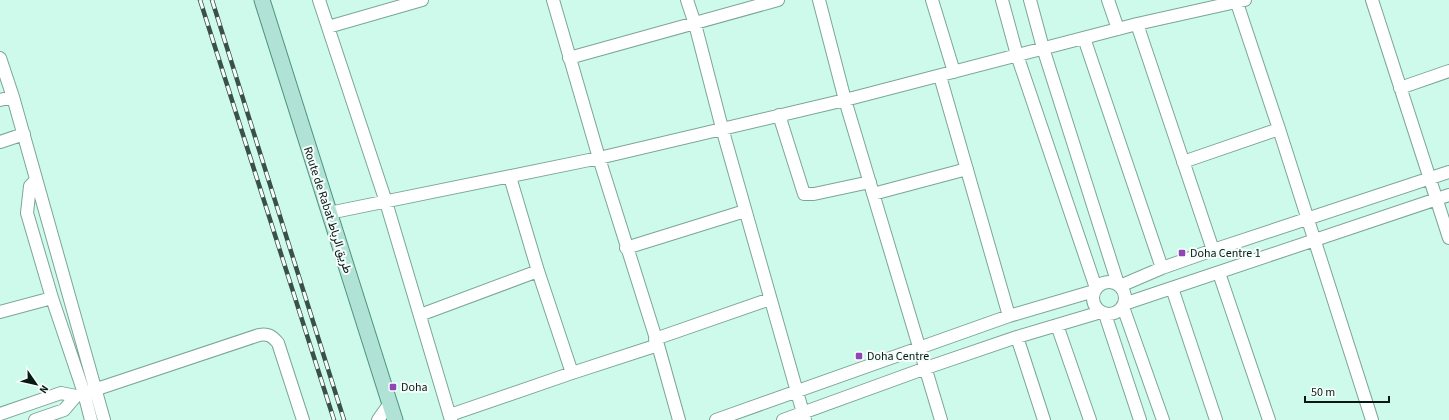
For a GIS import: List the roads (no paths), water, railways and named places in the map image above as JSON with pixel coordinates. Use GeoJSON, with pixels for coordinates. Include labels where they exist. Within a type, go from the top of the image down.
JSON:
{"type":"FeatureCollection","features":[{"type":"Feature","properties":{"kind":"main road","name":"Route de Rabat طريق الرباط"},"geometry":{"type":"LineString","coordinates":[[262,0],[395,420]]}},
{"type":"Feature","properties":{"kind":"street"},"geometry":{"type":"LineString","coordinates":[[319,0],[386,202],[450,418],[770,299]]}},
{"type":"Feature","properties":{"kind":"street"},"geometry":{"type":"LineString","coordinates":[[328,27],[422,0]]}},
{"type":"Feature","properties":{"kind":"street"},"geometry":{"type":"LineString","coordinates":[[553,0],[569,58],[626,248],[657,342],[679,420]]}},
{"type":"Feature","properties":{"kind":"street"},"geometry":{"type":"LineString","coordinates":[[688,0],[745,211],[804,416]]}},
{"type":"Feature","properties":{"kind":"street"},"geometry":{"type":"LineString","coordinates":[[569,58],[778,0]]}},
{"type":"Feature","properties":{"kind":"street"},"geometry":{"type":"LineString","coordinates":[[819,0],[845,100],[941,420]]}},
{"type":"Feature","properties":{"kind":"street"},"geometry":{"type":"LineString","coordinates":[[932,0],[954,72]]}},
{"type":"Feature","properties":{"kind":"street"},"geometry":{"type":"LineString","coordinates":[[1002,0],[1017,55],[1095,290],[1093,297],[1094,303],[1096,308],[1103,313],[1140,420]]}},
{"type":"Feature","properties":{"kind":"street"},"geometry":{"type":"LineString","coordinates":[[1030,0],[1043,48],[1119,285],[1124,291],[1126,298],[1123,306],[1162,420]]}},
{"type":"Feature","properties":{"kind":"street"},"geometry":{"type":"LineString","coordinates":[[1108,0],[1118,29]]}},
{"type":"Feature","properties":{"kind":"street"},"geometry":{"type":"LineString","coordinates":[[1372,0],[1449,238]]}},
{"type":"Feature","properties":{"kind":"street"},"geometry":{"type":"LineString","coordinates":[[329,213],[599,158],[845,100],[1137,24],[1239,1],[1372,420]]}},
{"type":"Feature","properties":{"kind":"street"},"geometry":{"type":"LineString","coordinates":[[1137,24],[1213,250]]}},
{"type":"Feature","properties":{"kind":"street"},"geometry":{"type":"LineString","coordinates":[[1084,38],[1162,268]]}},
{"type":"Feature","properties":{"kind":"street"},"geometry":{"type":"LineString","coordinates":[[1,66],[13,97],[36,180],[91,420]]}},
{"type":"Feature","properties":{"kind":"street"},"geometry":{"type":"LineString","coordinates":[[1400,88],[1449,71]]}},
{"type":"Feature","properties":{"kind":"street"},"geometry":{"type":"LineString","coordinates":[[940,76],[1009,316]]}},
{"type":"Feature","properties":{"kind":"street"},"geometry":{"type":"LineString","coordinates":[[0,100],[13,97]]}},
{"type":"Feature","properties":{"kind":"street"},"geometry":{"type":"LineString","coordinates":[[779,115],[804,194],[814,194],[870,182]]}},
{"type":"Feature","properties":{"kind":"street"},"geometry":{"type":"LineString","coordinates":[[1183,162],[1279,129]]}},
{"type":"Feature","properties":{"kind":"street"},"geometry":{"type":"LineString","coordinates":[[0,142],[24,134]]}},
{"type":"Feature","properties":{"kind":"street"},"geometry":{"type":"LineString","coordinates":[[873,194],[967,169]]}},
{"type":"Feature","properties":{"kind":"street"},"geometry":{"type":"LineString","coordinates":[[716,420],[1009,316],[1095,290],[1102,283],[1110,282],[1119,285],[1213,250],[1449,172]]}},
{"type":"Feature","properties":{"kind":"street"},"geometry":{"type":"LineString","coordinates":[[510,177],[538,271],[572,373]]}},
{"type":"Feature","properties":{"kind":"street"},"geometry":{"type":"LineString","coordinates":[[36,180],[30,186],[27,213],[52,298],[85,393],[104,420]]}},
{"type":"Feature","properties":{"kind":"street"},"geometry":{"type":"LineString","coordinates":[[783,420],[804,416],[926,368],[1017,337],[1103,313],[1115,313],[1123,306],[1172,288],[1449,195]]}},
{"type":"Feature","properties":{"kind":"street"},"geometry":{"type":"LineString","coordinates":[[626,248],[745,211]]}},
{"type":"Feature","properties":{"kind":"street"},"geometry":{"type":"LineString","coordinates":[[420,315],[538,271]]}},
{"type":"Feature","properties":{"kind":"street"},"geometry":{"type":"LineString","coordinates":[[1219,273],[1268,420]]}},
{"type":"Feature","properties":{"kind":"street"},"geometry":{"type":"LineString","coordinates":[[1172,288],[1216,420]]}},
{"type":"Feature","properties":{"kind":"street"},"geometry":{"type":"LineString","coordinates":[[0,312],[52,298]]}},
{"type":"Feature","properties":{"kind":"street"},"geometry":{"type":"LineString","coordinates":[[1057,325],[1090,420]]}},
{"type":"Feature","properties":{"kind":"street"},"geometry":{"type":"LineString","coordinates":[[0,414],[61,393],[85,393],[259,335],[267,334],[278,343],[304,420]]}},
{"type":"Feature","properties":{"kind":"street"},"geometry":{"type":"LineString","coordinates":[[1017,337],[1044,420]]}},
{"type":"Feature","properties":{"kind":"street"},"geometry":{"type":"LineString","coordinates":[[35,420],[64,410],[85,393]]}},
{"type":"Feature","properties":{"kind":"street"},"geometry":{"type":"LineString","coordinates":[[378,420],[390,403]]}},
{"type":"Feature","properties":{"kind":"railway"},"geometry":{"type":"LineString","coordinates":[[200,0],[334,420]]}},
{"type":"Feature","properties":{"kind":"railway"},"geometry":{"type":"LineString","coordinates":[[212,0],[344,420]]}},
{"type":"Feature","properties":{"kind":"place","name":"Doha Centre 1"},"geometry":{"type":"Point","coordinates":[1182,253]}},
{"type":"Feature","properties":{"kind":"place","name":"Doha Centre"},"geometry":{"type":"Point","coordinates":[859,356]}},
{"type":"Feature","properties":{"kind":"place","name":"Doha"},"geometry":{"type":"Point","coordinates":[393,387]}}]}
